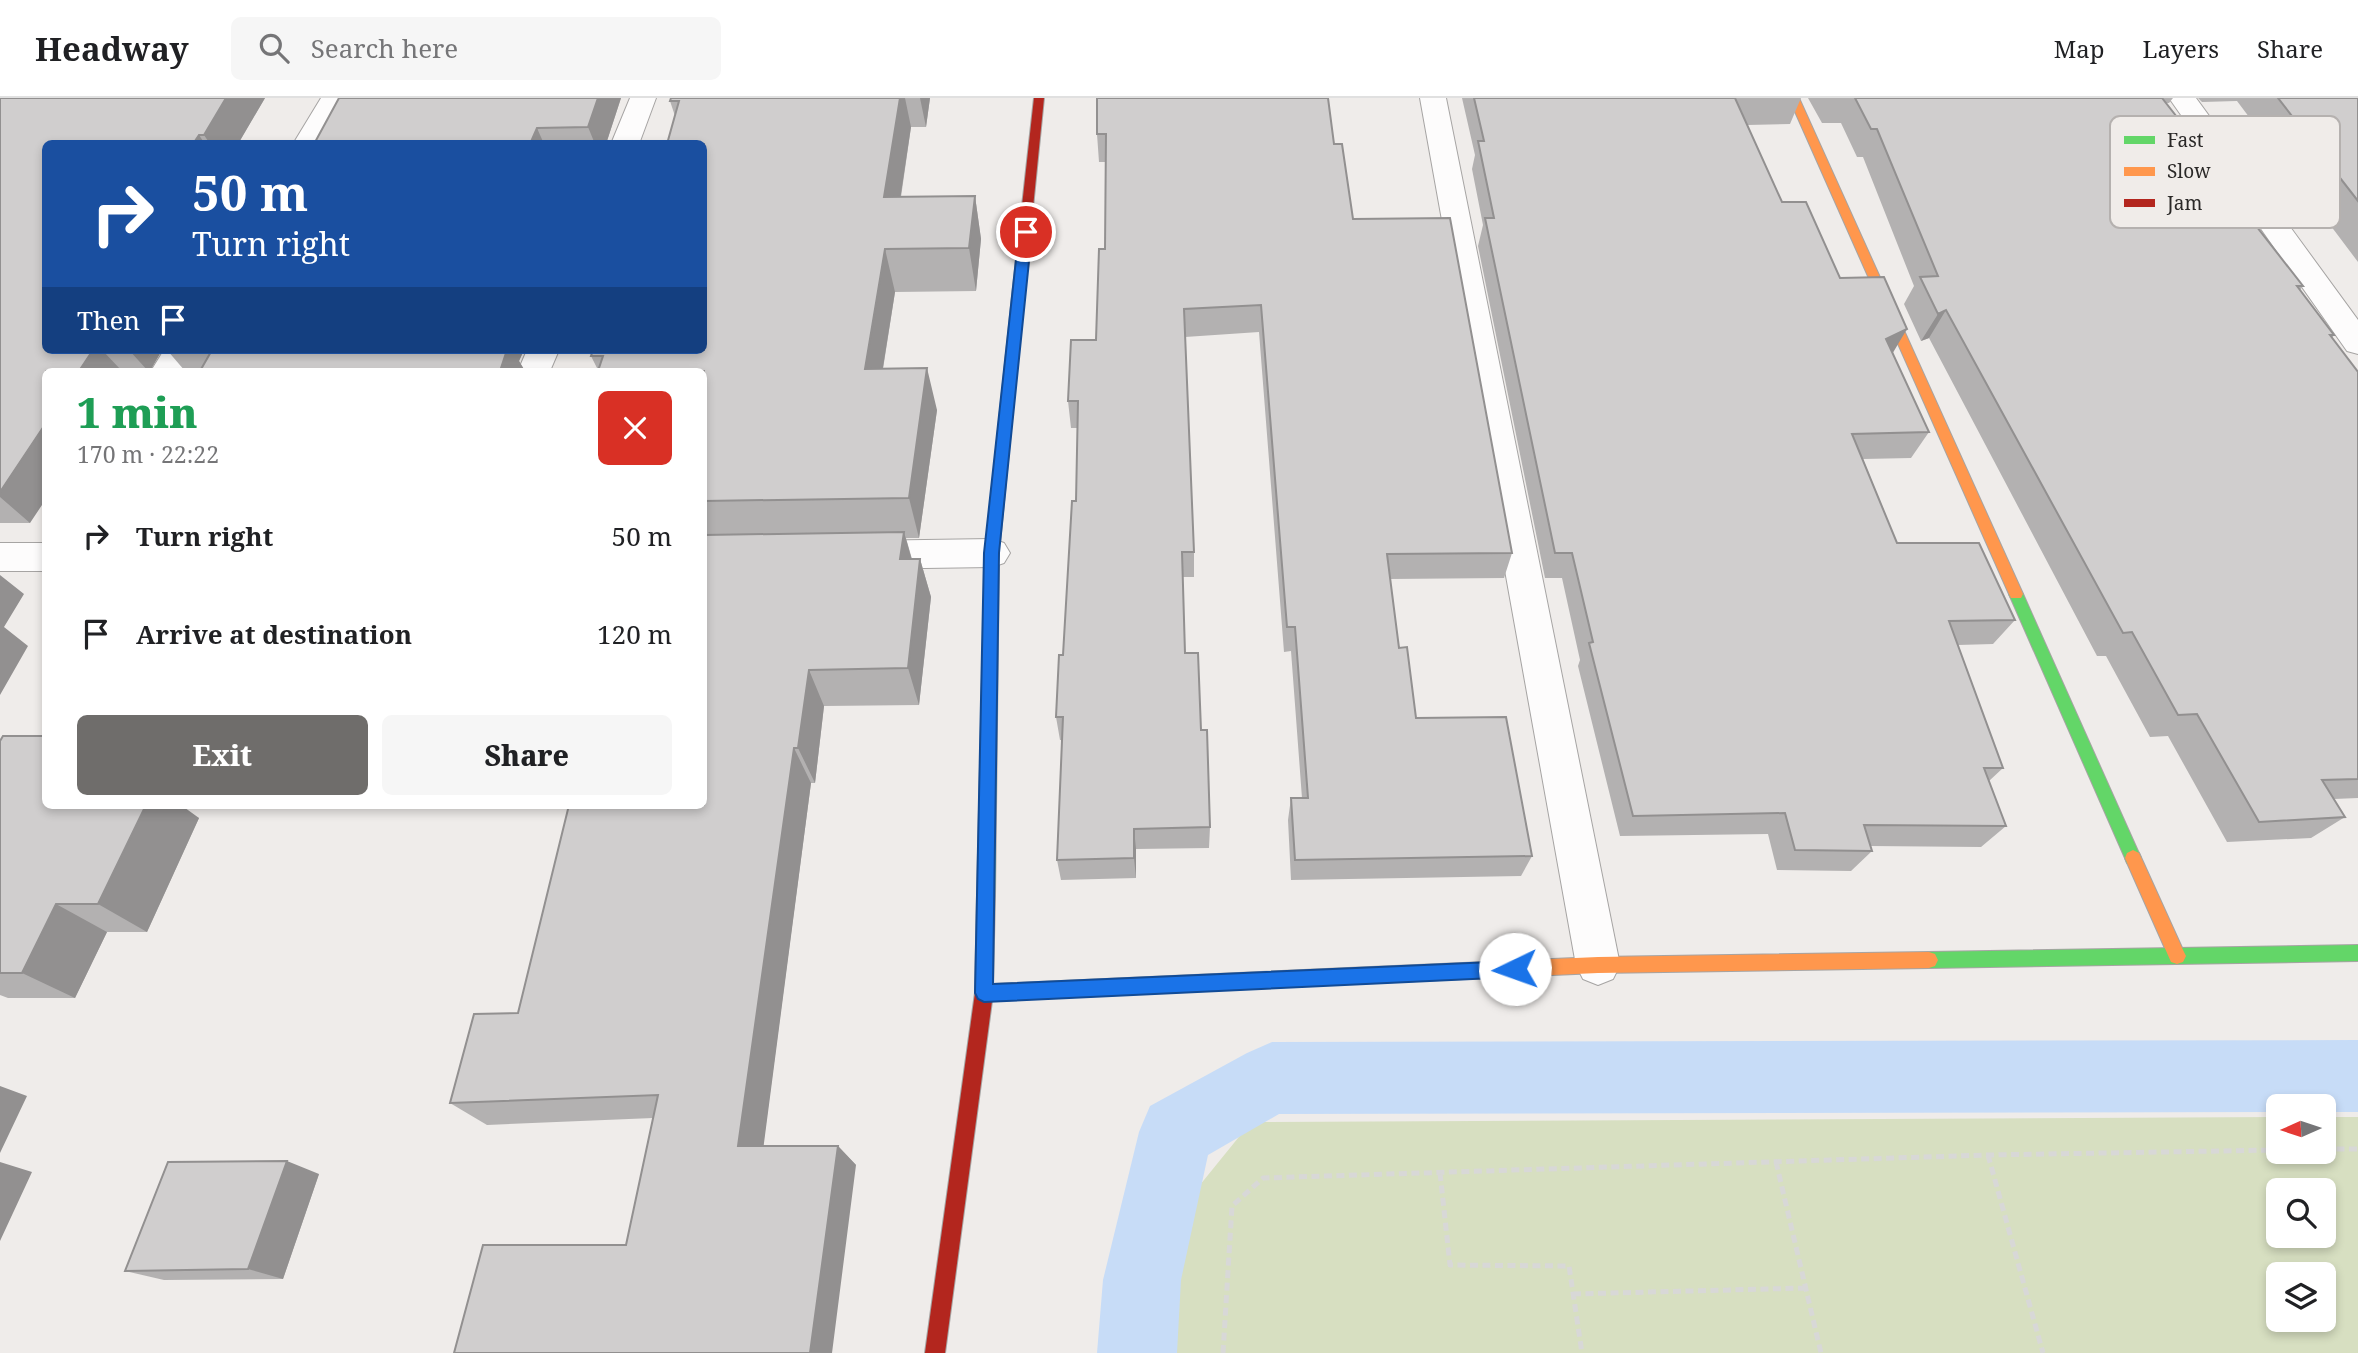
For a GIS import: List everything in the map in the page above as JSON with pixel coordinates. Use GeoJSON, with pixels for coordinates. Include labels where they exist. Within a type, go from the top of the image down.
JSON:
{"type":"FeatureCollection","features":[{"type":"Feature","properties":{"kind":"street"},"geometry":{"type":"LineString","coordinates":[[308,140],[334,98]]}},
{"type":"Feature","properties":{"kind":"street"},"geometry":{"type":"LineString","coordinates":[[627,140],[643,98]]}},
{"type":"Feature","properties":{"kind":"street"},"geometry":{"type":"LineString","coordinates":[[935,1353],[984,993],[992,553],[1040,98]]}},
{"type":"Feature","properties":{"kind":"street"},"geometry":{"type":"LineString","coordinates":[[1433,98],[1598,965]]}},
{"type":"Feature","properties":{"kind":"street"},"geometry":{"type":"LineString","coordinates":[[1794,98],[2176,957]]}},
{"type":"Feature","properties":{"kind":"street"},"geometry":{"type":"LineString","coordinates":[[2182,98],[2195,116]]}},
{"type":"Feature","properties":{"kind":"street"},"geometry":{"type":"LineString","coordinates":[[2275,228],[2358,343]]}},
{"type":"Feature","properties":{"kind":"street"},"geometry":{"type":"LineString","coordinates":[[827,556],[992,553]]}},
{"type":"Feature","properties":{"kind":"street"},"geometry":{"type":"LineString","coordinates":[[0,557],[42,557]]}},
{"type":"Feature","properties":{"kind":"street"},"geometry":{"type":"LineString","coordinates":[[984,993],[1598,965],[2358,953]]}},
{"type":"Feature","properties":{"kind":"path"},"geometry":{"type":"LineString","coordinates":[[2336,1149],[2358,1149]]}},
{"type":"Feature","properties":{"kind":"path"},"geometry":{"type":"LineString","coordinates":[[1223,1353],[1232,1206],[1264,1178],[1988,1155],[2266,1150]]}},
{"type":"Feature","properties":{"kind":"path"},"geometry":{"type":"LineString","coordinates":[[1988,1155],[2043,1353]]}},
{"type":"Feature","properties":{"kind":"path"},"geometry":{"type":"LineString","coordinates":[[1776,1161],[1821,1353]]}},
{"type":"Feature","properties":{"kind":"path"},"geometry":{"type":"LineString","coordinates":[[1440,1173],[1450,1265],[1569,1266],[1582,1353]]}},
{"type":"Feature","properties":{"kind":"path"},"geometry":{"type":"LineString","coordinates":[[1573,1294],[1806,1288]]}},
{"type":"Feature","properties":{"kind":"green space"},"geometry":{"type":"Polygon","coordinates":[[[2266,1117],[2266,1164],[2336,1164],[2336,1117],[2358,1117],[2358,1353],[1171,1353],[1178,1212],[1251,1122],[2266,1117]]]}},
{"type":"Feature","properties":{"kind":"building"},"geometry":{"type":"Polygon","coordinates":[[[0,98],[226,98],[204,135],[199,135],[196,140],[42,140],[42,354],[90,354],[81,368],[42,368],[42,429],[0,492],[0,98]]]}},
{"type":"Feature","properties":{"kind":"building"},"geometry":{"type":"Polygon","coordinates":[[[339,98],[598,98],[588,127],[537,128],[532,140],[316,140],[339,98]]]}},
{"type":"Feature","properties":{"kind":"building"},"geometry":{"type":"Polygon","coordinates":[[[671,98],[900,98],[884,197],[975,196],[969,248],[885,249],[865,369],[927,368],[909,498],[707,501],[707,368],[599,368],[603,356],[591,356],[707,354],[707,140],[668,140],[679,101],[670,101],[671,98]]]}},
{"type":"Feature","properties":{"kind":"building"},"geometry":{"type":"Polygon","coordinates":[[[1097,98],[1328,98],[1334,144],[1342,144],[1353,219],[1450,218],[1512,553],[1387,554],[1399,648],[1407,647],[1416,718],[1506,717],[1532,856],[1295,860],[1291,798],[1308,798],[1295,627],[1287,627],[1261,305],[1184,309],[1194,552],[1182,552],[1185,653],[1198,653],[1201,730],[1207,730],[1210,827],[1134,829],[1134,858],[1057,860],[1063,717],[1056,717],[1059,655],[1063,655],[1072,501],[1076,501],[1078,401],[1068,401],[1071,340],[1096,340],[1099,249],[1105,249],[1106,134],[1097,134],[1097,98]]]}},
{"type":"Feature","properties":{"kind":"building"},"geometry":{"type":"Polygon","coordinates":[[[1474,98],[1735,98],[1782,202],[1806,202],[1840,278],[1884,277],[1907,329],[1886,339],[1929,432],[1852,434],[1897,543],[1979,543],[2015,620],[1949,621],[2003,768],[1984,768],[2006,826],[1864,825],[1872,851],[1795,850],[1785,813],[1633,816],[1589,643],[1593,642],[1572,553],[1555,553],[1485,218],[1494,218],[1478,141],[1484,141],[1474,98]]]}},
{"type":"Feature","properties":{"kind":"building"},"geometry":{"type":"Polygon","coordinates":[[[1855,98],[2162,98],[2176,116],[2110,116],[2110,228],[2258,228],[2303,286],[2297,286],[2358,372],[2358,779],[2322,780],[2345,817],[2259,822],[2197,714],[2178,715],[2132,632],[2123,633],[1946,310],[1938,314],[1920,277],[1938,276],[1877,129],[1871,129],[1855,98]]]}},
{"type":"Feature","properties":{"kind":"building"},"geometry":{"type":"Polygon","coordinates":[[[2278,98],[2358,98],[2358,201],[2340,178],[2340,116],[2292,116],[2278,98]]]}},
{"type":"Feature","properties":{"kind":"building"},"geometry":{"type":"Polygon","coordinates":[[[210,354],[506,354],[501,368],[202,368],[210,354]]]}},
{"type":"Feature","properties":{"kind":"building"},"geometry":{"type":"Polygon","coordinates":[[[904,532],[900,559],[920,559],[908,668],[809,670],[798,748],[794,748],[738,1146],[838,1146],[810,1353],[454,1353],[483,1245],[626,1245],[658,1095],[450,1103],[474,1014],[518,1013],[568,809],[707,809],[707,535],[904,532]]]}},
{"type":"Feature","properties":{"kind":"building"},"geometry":{"type":"Polygon","coordinates":[[[3,736],[42,736],[42,809],[144,809],[98,904],[56,904],[22,973],[0,973],[0,741],[3,736]]]}},
{"type":"Feature","properties":{"kind":"building"},"geometry":{"type":"Polygon","coordinates":[[[287,1161],[248,1269],[125,1271],[168,1162],[287,1161]]]}},
{"type":"Feature","properties":{"kind":"waterway"},"geometry":{"type":"LineString","coordinates":[[1137,1353],[1142,1280],[1176,1132],[1272,1078],[2358,1076]]}},
{"type":"Feature","properties":{"kind":"traffic: fast"},"geometry":{"type":"LineString","coordinates":[[986,896],[992,553],[1019,287]]}},
{"type":"Feature","properties":{"kind":"traffic: fast"},"geometry":{"type":"LineString","coordinates":[[2016,594],[2133,858]]}},
{"type":"Feature","properties":{"kind":"traffic: fast"},"geometry":{"type":"LineString","coordinates":[[1929,960],[2358,953]]}},
{"type":"Feature","properties":{"kind":"traffic: slow"},"geometry":{"type":"LineString","coordinates":[[1794,98],[2016,594]]}},
{"type":"Feature","properties":{"kind":"traffic: slow"},"geometry":{"type":"LineString","coordinates":[[2133,858],[2177,956]]}},
{"type":"Feature","properties":{"kind":"traffic: slow"},"geometry":{"type":"LineString","coordinates":[[1348,976],[1598,965],[1929,960]]}},
{"type":"Feature","properties":{"kind":"traffic: jam"},"geometry":{"type":"LineString","coordinates":[[1019,287],[1039,98]]}},
{"type":"Feature","properties":{"kind":"traffic: jam"},"geometry":{"type":"LineString","coordinates":[[935,1353],[984,993],[986,896]]}},
{"type":"Feature","properties":{"kind":"traffic: jam"},"geometry":{"type":"LineString","coordinates":[[984,993],[1348,976]]}},
{"type":"Feature","properties":{"kind":"route"},"geometry":{"type":"LineString","coordinates":[[1026,232],[992,553],[984,993],[1515,969]]}}]}
